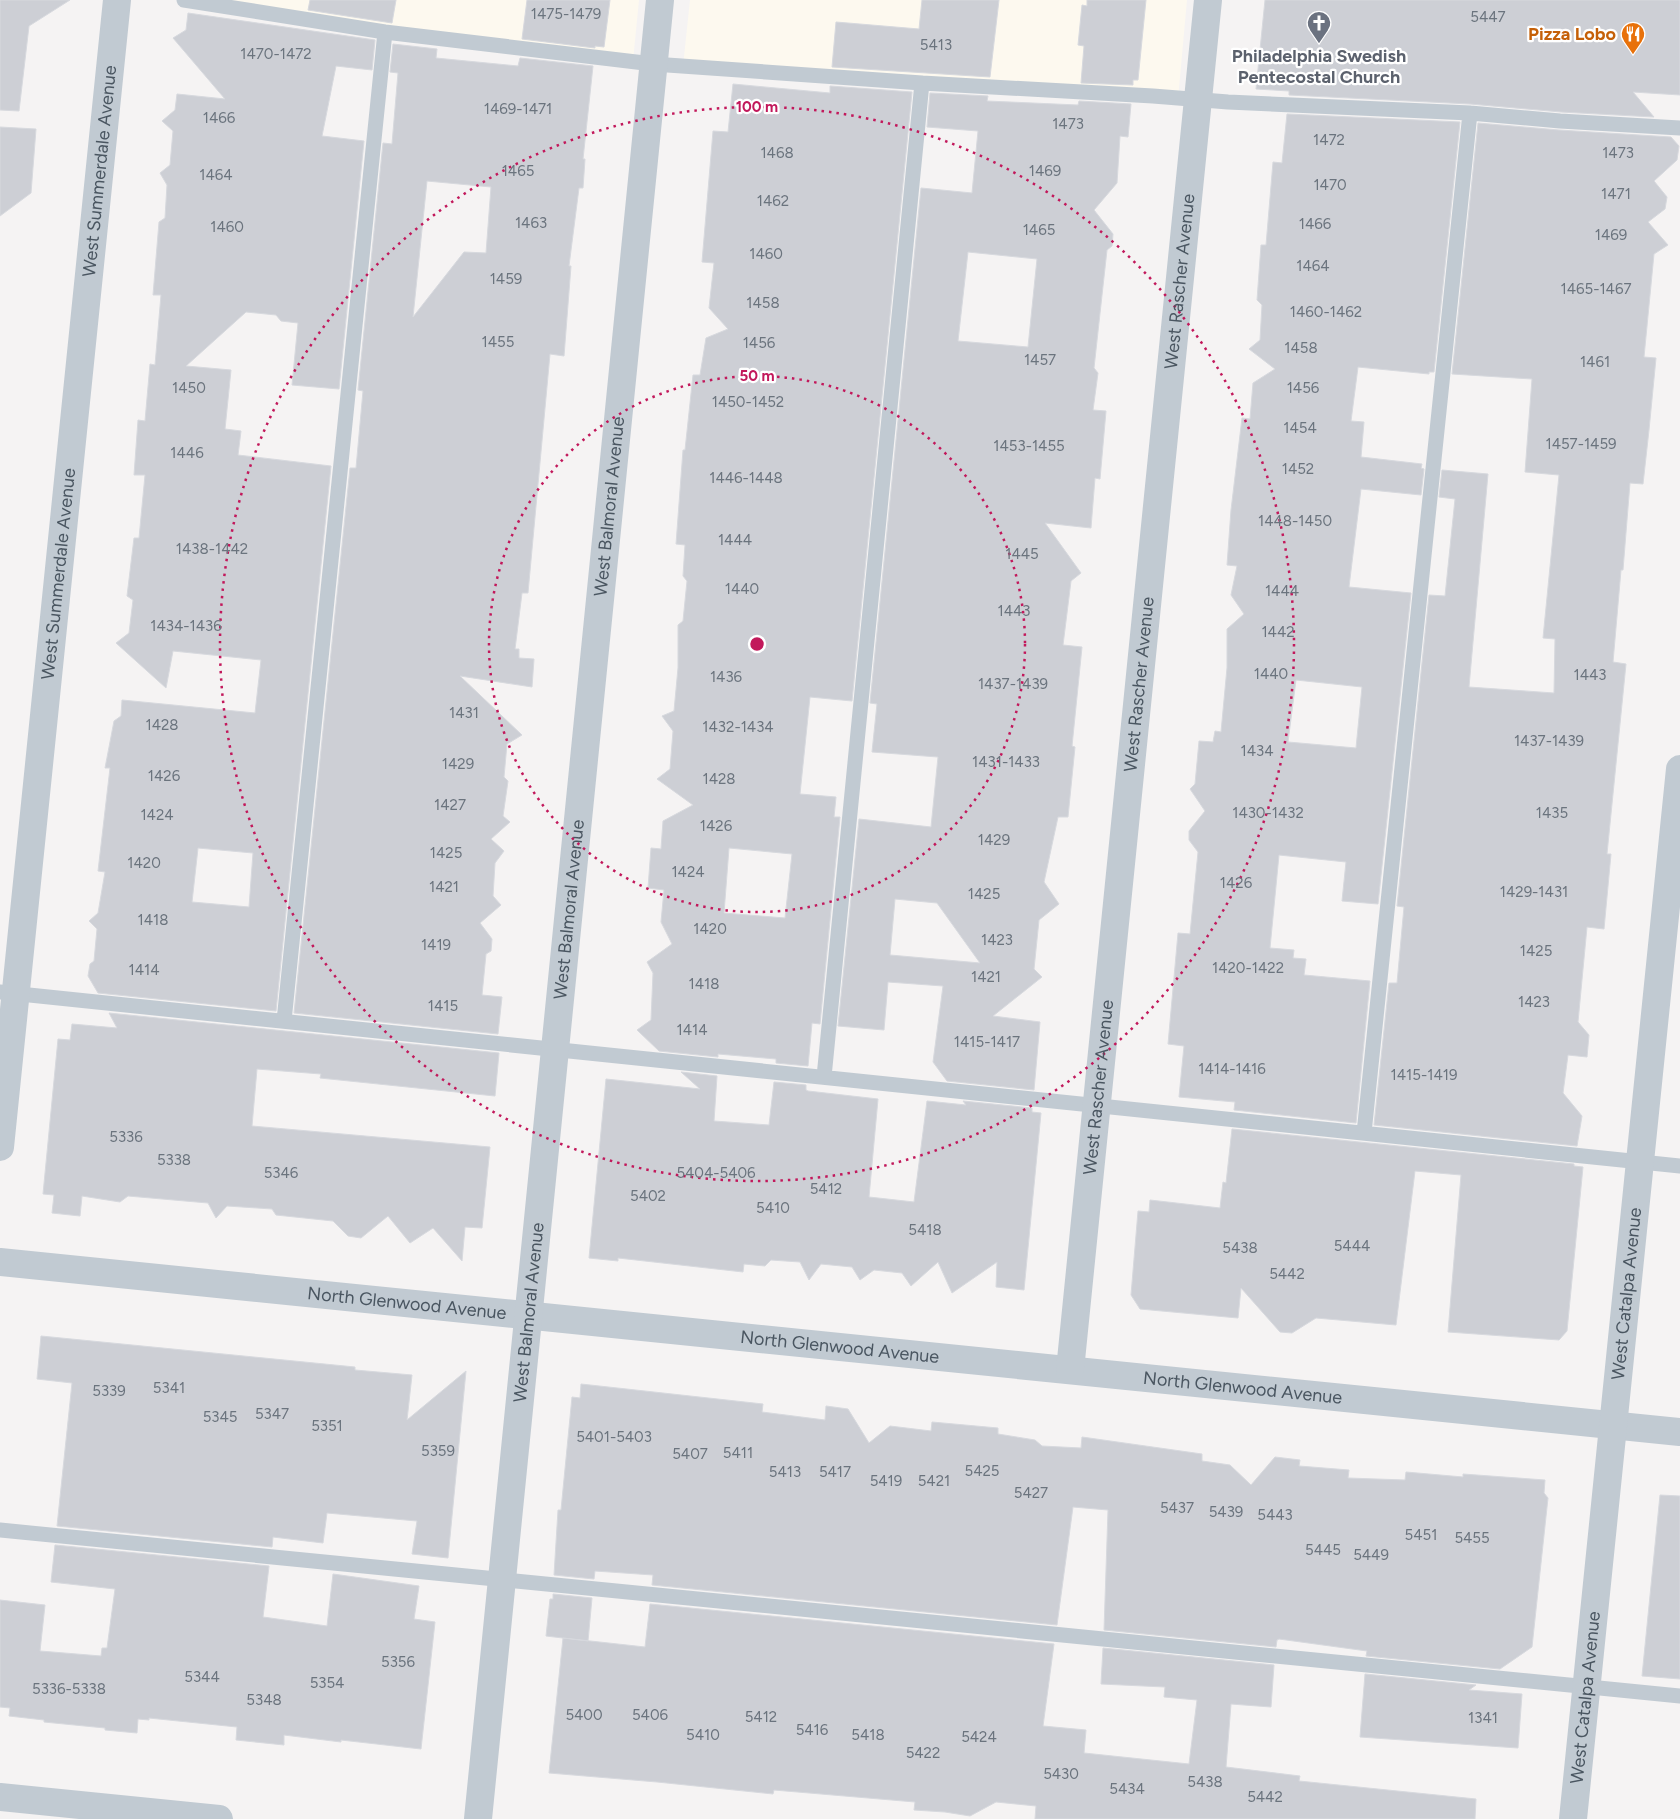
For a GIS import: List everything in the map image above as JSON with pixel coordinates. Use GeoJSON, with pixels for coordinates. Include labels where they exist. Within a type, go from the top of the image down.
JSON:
{"type":"FeatureCollection","features":[{"type":"Feature","properties":{"kind":"street","name":"West Summerdale Avenue"},"geometry":{"type":"LineString","coordinates":[[0,1147],[8,993],[117,0]]}},
{"type":"Feature","properties":{"kind":"street","name":"West Balmoral Avenue"},"geometry":{"type":"LineString","coordinates":[[478,1819],[530,1316],[660,0]]}},
{"type":"Feature","properties":{"kind":"street","name":"West Rascher Avenue"},"geometry":{"type":"LineString","coordinates":[[1070,1370],[1208,0]]}},
{"type":"Feature","properties":{"kind":"street","name":"West Catalpa Avenue"},"geometry":{"type":"LineString","coordinates":[[1573,1819],[1680,769]]}},
{"type":"Feature","properties":{"kind":"street","name":"North Glenwood Avenue"},"geometry":{"type":"LineString","coordinates":[[0,1262],[1680,1432]]}},
{"type":"Feature","properties":{"kind":"street"},"geometry":{"type":"LineString","coordinates":[[0,1797],[219,1819]]}},
{"type":"Feature","properties":{"kind":"lane"},"geometry":{"type":"LineString","coordinates":[[184,0],[385,32],[653,64],[922,83],[1197,100],[1470,113],[1560,121],[1680,128]]}},
{"type":"Feature","properties":{"kind":"lane"},"geometry":{"type":"LineString","coordinates":[[284,1022],[385,32]]}},
{"type":"Feature","properties":{"kind":"lane"},"geometry":{"type":"LineString","coordinates":[[824,1078],[922,83]]}},
{"type":"Feature","properties":{"kind":"lane"},"geometry":{"type":"LineString","coordinates":[[1364,1133],[1470,113]]}},
{"type":"Feature","properties":{"kind":"lane"},"geometry":{"type":"LineString","coordinates":[[8,993],[1680,1166]]}},
{"type":"Feature","properties":{"kind":"lane"},"geometry":{"type":"LineString","coordinates":[[0,1530],[1680,1696]]}},
{"type":"Feature","properties":{"kind":"shaded area"},"geometry":{"type":"Polygon","coordinates":[[[184,0],[639,0],[633,61],[184,0]]]}},
{"type":"Feature","properties":{"kind":"shaded area"},"geometry":{"type":"Polygon","coordinates":[[[690,0],[1187,0],[1178,99],[683,66],[690,0]]]}},
{"type":"Feature","properties":{"kind":"building"},"geometry":{"type":"Polygon","coordinates":[[[0,0],[70,0],[29,26],[19,111],[0,110],[0,0]]]}},
{"type":"Feature","properties":{"kind":"building"},"geometry":{"type":"Polygon","coordinates":[[[310,0],[396,0],[392,23],[308,10],[310,0]]]}},
{"type":"Feature","properties":{"kind":"building"},"geometry":{"type":"Polygon","coordinates":[[[527,0],[610,0],[604,47],[595,46],[595,48],[522,39],[527,0]]]}},
{"type":"Feature","properties":{"kind":"building"},"geometry":{"type":"Polygon","coordinates":[[[922,0],[999,0],[990,77],[832,67],[836,22],[919,29],[922,0]]]}},
{"type":"Feature","properties":{"kind":"building"},"geometry":{"type":"Polygon","coordinates":[[[1087,0],[1146,0],[1138,80],[1133,80],[1133,85],[1081,83],[1084,46],[1078,45],[1082,5],[1087,6],[1087,0]]]}},
{"type":"Feature","properties":{"kind":"building"},"geometry":{"type":"Polygon","coordinates":[[[1265,0],[1680,0],[1680,95],[1633,92],[1654,117],[1561,112],[1470,104],[1289,95],[1289,91],[1256,89],[1265,0]]]}},
{"type":"Feature","properties":{"kind":"building"},"geometry":{"type":"Polygon","coordinates":[[[188,13],[375,40],[372,70],[336,66],[322,136],[364,141],[339,389],[292,385],[298,323],[281,321],[276,315],[246,312],[186,366],[231,370],[225,429],[241,431],[238,455],[331,466],[276,1011],[98,993],[88,976],[90,964],[94,961],[97,929],[89,921],[98,913],[105,872],[98,871],[110,768],[105,768],[114,721],[121,716],[122,700],[255,713],[261,660],[173,651],[166,688],[116,643],[129,633],[133,600],[127,596],[134,538],[139,538],[145,475],[134,475],[138,420],[145,421],[150,364],[155,365],[161,295],[153,295],[159,222],[165,218],[167,185],[160,173],[170,165],[173,131],[162,121],[175,110],[177,94],[225,99],[173,38],[186,30],[188,13]],[[198,848],[192,902],[249,907],[253,853],[198,848]]]}},
{"type":"Feature","properties":{"kind":"building"},"geometry":{"type":"Polygon","coordinates":[[[393,44],[437,49],[436,58],[518,66],[520,58],[593,66],[583,159],[585,159],[583,188],[579,188],[569,266],[571,266],[564,356],[550,354],[528,593],[522,593],[515,649],[519,649],[519,658],[534,659],[532,687],[460,676],[522,735],[507,744],[504,777],[508,781],[503,816],[510,822],[491,839],[504,851],[495,863],[493,896],[501,905],[480,923],[492,939],[491,951],[486,954],[482,995],[502,997],[498,1034],[294,1013],[350,468],[356,468],[363,391],[358,390],[383,143],[392,144],[398,73],[390,72],[393,44]],[[427,181],[413,317],[464,252],[486,253],[491,187],[427,181]]]}},
{"type":"Feature","properties":{"kind":"building"},"geometry":{"type":"Polygon","coordinates":[[[733,84],[830,93],[830,86],[912,92],[852,701],[810,697],[800,794],[836,797],[834,817],[840,817],[820,1024],[812,1023],[808,1066],[776,1063],[776,1059],[718,1054],[718,1057],[659,1051],[637,1030],[651,1020],[653,973],[647,962],[672,944],[661,922],[664,890],[648,888],[651,848],[661,849],[663,821],[693,805],[657,779],[670,769],[673,731],[662,716],[674,711],[678,668],[678,625],[683,621],[687,581],[683,576],[685,545],[676,544],[683,450],[685,450],[693,375],[700,375],[706,338],[728,329],[709,308],[714,263],[702,262],[713,131],[728,132],[733,84]],[[729,848],[724,913],[785,918],[792,854],[729,848]]]}},
{"type":"Feature","properties":{"kind":"building"},"geometry":{"type":"Polygon","coordinates":[[[930,93],[988,96],[987,101],[1078,105],[1079,101],[1131,104],[1128,137],[1120,136],[1117,183],[1094,210],[1113,234],[1112,246],[1107,250],[1094,368],[1098,373],[1093,410],[1106,411],[1100,479],[1095,478],[1091,528],[1045,523],[1081,573],[1071,581],[1063,645],[1082,647],[1072,746],[1075,747],[1068,817],[1058,817],[1044,882],[1059,904],[1039,920],[1034,969],[1042,977],[993,1016],[1040,1022],[1034,1090],[947,1081],[933,1062],[943,986],[888,982],[884,1030],[838,1026],[859,819],[931,827],[938,757],[872,752],[877,704],[870,703],[921,188],[972,193],[978,131],[927,127],[930,93]],[[968,252],[958,341],[1028,347],[1037,259],[968,252]],[[895,899],[890,955],[980,963],[937,903],[895,899]]]}},
{"type":"Feature","properties":{"kind":"building"},"geometry":{"type":"Polygon","coordinates":[[[1287,114],[1460,122],[1434,372],[1429,372],[1429,374],[1358,367],[1351,421],[1364,422],[1361,457],[1422,464],[1421,468],[1424,469],[1421,495],[1361,489],[1349,587],[1411,593],[1378,904],[1342,901],[1346,862],[1279,855],[1270,948],[1294,950],[1293,958],[1306,959],[1304,975],[1370,981],[1356,1123],[1234,1110],[1235,1102],[1179,1097],[1184,1046],[1168,1044],[1178,933],[1190,934],[1198,852],[1189,840],[1189,831],[1205,811],[1190,789],[1195,784],[1199,741],[1213,742],[1215,731],[1221,732],[1227,668],[1227,629],[1244,614],[1231,595],[1237,566],[1227,565],[1231,510],[1242,418],[1250,419],[1253,383],[1275,369],[1249,349],[1260,340],[1262,305],[1257,300],[1261,245],[1266,245],[1273,162],[1282,163],[1287,114]],[[1296,680],[1288,742],[1356,748],[1362,687],[1296,680]]]}},
{"type":"Feature","properties":{"kind":"building"},"geometry":{"type":"Polygon","coordinates":[[[1478,123],[1671,137],[1679,146],[1677,160],[1654,181],[1667,197],[1665,209],[1648,222],[1668,245],[1654,254],[1644,357],[1656,358],[1649,430],[1643,484],[1630,483],[1623,570],[1621,570],[1613,662],[1626,664],[1607,854],[1611,854],[1604,929],[1587,927],[1578,1022],[1589,1035],[1587,1057],[1568,1055],[1563,1093],[1582,1116],[1577,1146],[1374,1125],[1389,983],[1397,983],[1404,907],[1397,906],[1429,595],[1445,596],[1455,499],[1439,497],[1442,470],[1488,474],[1469,687],[1554,693],[1555,639],[1543,638],[1559,475],[1525,472],[1532,379],[1452,374],[1478,123]]]}},
{"type":"Feature","properties":{"kind":"building"},"geometry":{"type":"Polygon","coordinates":[[[0,127],[36,129],[31,193],[0,216],[0,127]]]}},
{"type":"Feature","properties":{"kind":"building"},"geometry":{"type":"Polygon","coordinates":[[[109,1013],[499,1053],[495,1096],[320,1078],[321,1074],[257,1069],[252,1126],[490,1147],[482,1228],[465,1227],[462,1261],[433,1228],[410,1243],[388,1216],[361,1238],[348,1236],[333,1221],[276,1215],[272,1209],[227,1206],[216,1218],[208,1203],[128,1196],[120,1202],[82,1196],[80,1216],[52,1213],[54,1195],[43,1194],[58,1039],[70,1040],[72,1024],[117,1028],[109,1013]]]}},
{"type":"Feature","properties":{"kind":"building"},"geometry":{"type":"Polygon","coordinates":[[[681,1072],[717,1076],[714,1121],[769,1125],[774,1082],[806,1085],[806,1090],[808,1091],[878,1099],[869,1197],[914,1202],[927,1101],[966,1105],[963,1101],[1032,1108],[1032,1112],[1041,1113],[1024,1290],[996,1287],[997,1262],[952,1293],[938,1262],[911,1286],[902,1273],[874,1270],[860,1280],[852,1267],[821,1264],[809,1280],[800,1262],[771,1260],[765,1266],[744,1264],[743,1272],[618,1258],[618,1261],[589,1258],[606,1079],[700,1089],[681,1072]]]}},
{"type":"Feature","properties":{"kind":"building"},"geometry":{"type":"Polygon","coordinates":[[[1232,1129],[1574,1164],[1574,1166],[1583,1167],[1567,1331],[1559,1340],[1448,1332],[1461,1175],[1415,1171],[1396,1325],[1316,1318],[1292,1333],[1280,1332],[1241,1288],[1238,1318],[1140,1309],[1131,1295],[1138,1211],[1149,1212],[1150,1200],[1220,1208],[1223,1182],[1226,1183],[1232,1129]]]}},
{"type":"Feature","properties":{"kind":"building"},"geometry":{"type":"Polygon","coordinates":[[[41,1336],[355,1367],[355,1370],[412,1375],[407,1420],[466,1371],[448,1558],[412,1554],[417,1521],[327,1513],[323,1543],[273,1537],[272,1547],[57,1526],[72,1383],[37,1379],[41,1336]]]}},
{"type":"Feature","properties":{"kind":"building"},"geometry":{"type":"Polygon","coordinates":[[[581,1384],[763,1404],[762,1412],[825,1420],[826,1406],[848,1409],[869,1443],[890,1426],[931,1431],[932,1422],[998,1428],[998,1434],[1035,1440],[1042,1446],[1081,1448],[1082,1437],[1202,1454],[1202,1461],[1230,1465],[1251,1485],[1275,1457],[1300,1460],[1299,1466],[1349,1470],[1348,1478],[1405,1480],[1406,1472],[1463,1477],[1463,1474],[1545,1480],[1544,1493],[1548,1498],[1532,1647],[1500,1669],[1366,1656],[1367,1651],[1279,1639],[1277,1640],[1276,1647],[1104,1630],[1108,1510],[1073,1507],[1057,1625],[652,1585],[653,1575],[595,1571],[594,1579],[554,1575],[558,1510],[561,1510],[572,1397],[580,1398],[581,1384]]]}},
{"type":"Feature","properties":{"kind":"building"},"geometry":{"type":"Polygon","coordinates":[[[1660,1495],[1680,1496],[1680,1679],[1642,1676],[1660,1495]]]}},
{"type":"Feature","properties":{"kind":"building"},"geometry":{"type":"Polygon","coordinates":[[[55,1545],[269,1566],[263,1617],[327,1626],[333,1574],[419,1586],[414,1619],[435,1622],[421,1749],[284,1735],[284,1745],[236,1740],[237,1727],[149,1718],[149,1720],[138,1719],[137,1733],[9,1716],[10,1708],[0,1707],[0,1600],[45,1605],[40,1651],[101,1656],[102,1648],[107,1648],[115,1589],[51,1582],[55,1545]]]}},
{"type":"Feature","properties":{"kind":"building"},"geometry":{"type":"Polygon","coordinates":[[[553,1594],[592,1598],[588,1641],[546,1636],[550,1599],[553,1599],[553,1594]]]}},
{"type":"Feature","properties":{"kind":"building"},"geometry":{"type":"Polygon","coordinates":[[[650,1604],[1054,1644],[1043,1726],[1086,1730],[1084,1753],[1189,1764],[1197,1700],[1164,1697],[1165,1687],[1101,1684],[1103,1648],[1274,1665],[1271,1707],[1231,1704],[1226,1767],[1300,1776],[1299,1781],[1476,1799],[1475,1819],[1035,1819],[1036,1806],[996,1802],[970,1816],[914,1810],[915,1802],[774,1790],[773,1794],[549,1773],[563,1638],[645,1647],[650,1604]]]}},
{"type":"Feature","properties":{"kind":"building"},"geometry":{"type":"Polygon","coordinates":[[[1365,1674],[1476,1685],[1469,1690],[1522,1694],[1518,1748],[1360,1737],[1365,1674]]]}},
{"type":"Feature","properties":{"kind":"place","name":"Philadelphia Swedish Pentecostal Church"},"geometry":{"type":"Point","coordinates":[1319,44]}},
{"type":"Feature","properties":{"kind":"place","name":"Pizza Lobo"},"geometry":{"type":"Point","coordinates":[1633,55]}}]}
